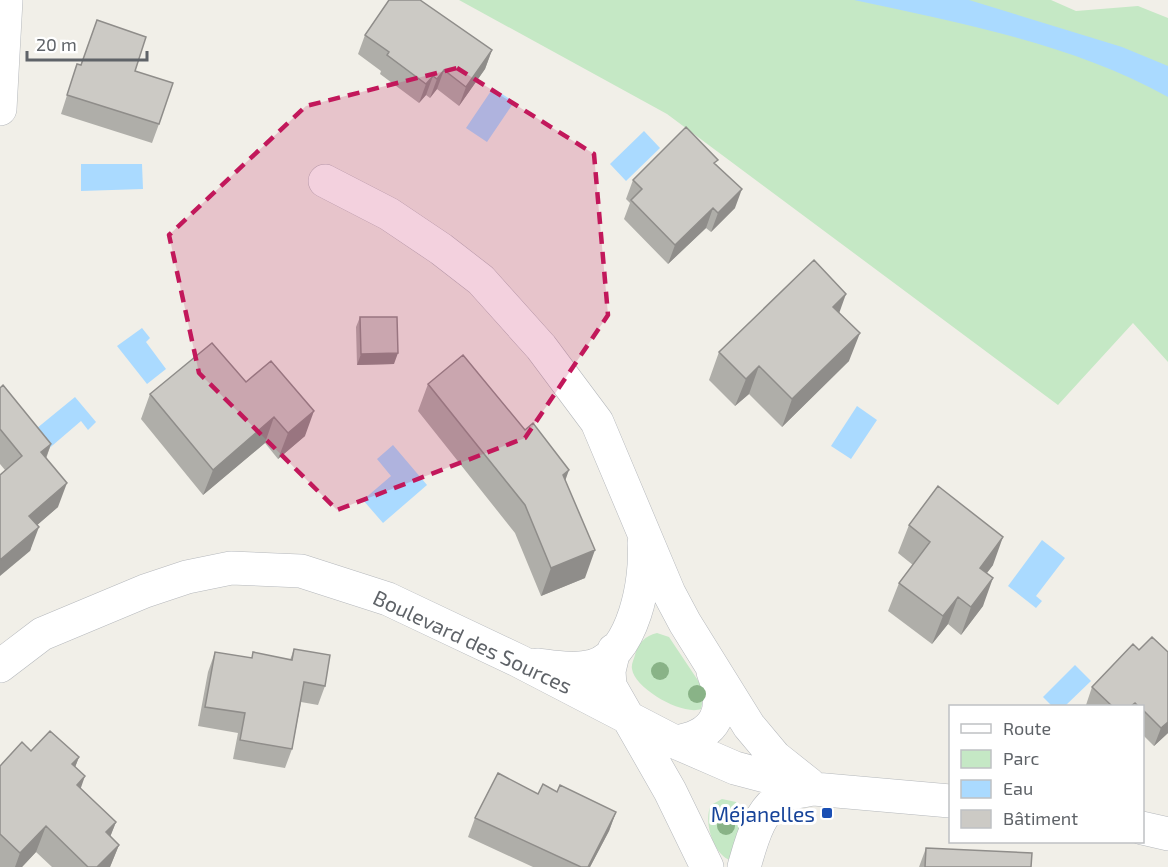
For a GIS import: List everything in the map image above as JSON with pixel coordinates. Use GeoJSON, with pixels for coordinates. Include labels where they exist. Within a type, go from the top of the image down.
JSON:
{"type":"FeatureCollection","features":[{"type":"Feature","properties":{"kind":"street"},"geometry":{"type":"LineString","coordinates":[[0,109],[6,0]]}},
{"type":"Feature","properties":{"kind":"street"},"geometry":{"type":"LineString","coordinates":[[325,181],[389,214],[441,249],[481,280],[511,311],[597,422],[669,593],[749,726],[775,757],[814,789]]}},
{"type":"Feature","properties":{"kind":"street"},"geometry":{"type":"LineString","coordinates":[[642,529],[644,574],[640,602],[614,650],[610,663],[610,686],[670,791],[700,854]]}},
{"type":"Feature","properties":{"kind":"street","name":"Boulevard des Sources"},"geometry":{"type":"LineString","coordinates":[[0,666],[42,634],[145,591],[186,576],[231,568],[266,567],[301,572],[388,599],[525,664],[675,741],[735,768],[814,789],[949,801]]}},
{"type":"Feature","properties":{"kind":"street"},"geometry":{"type":"LineString","coordinates":[[525,664],[568,668],[591,666],[603,661],[614,650]]}},
{"type":"Feature","properties":{"kind":"street"},"geometry":{"type":"LineString","coordinates":[[675,741],[692,739],[705,733],[719,711],[717,682],[705,652]]}},
{"type":"Feature","properties":{"kind":"street"},"geometry":{"type":"LineString","coordinates":[[700,854],[687,816],[686,781],[693,773],[711,765],[735,768]]}},
{"type":"Feature","properties":{"kind":"street"},"geometry":{"type":"LineString","coordinates":[[744,867],[754,833],[772,803],[787,794],[814,789]]}},
{"type":"Feature","properties":{"kind":"street"},"geometry":{"type":"LineString","coordinates":[[1144,828],[1168,834]]}},
{"type":"Feature","properties":{"kind":"highlighted area"},"geometry":{"type":"Polygon","coordinates":[[[457,68],[594,154],[608,315],[525,438],[337,510],[199,373],[169,235],[306,106],[457,68]]]}},
{"type":"Feature","properties":{"kind":"green space"},"geometry":{"type":"Polygon","coordinates":[[[459,0],[1051,0],[1076,11],[1138,6],[1168,18],[1168,362],[1133,323],[1058,405],[667,114],[459,0]]]}},
{"type":"Feature","properties":{"kind":"green space"},"geometry":{"type":"Polygon","coordinates":[[[657,633],[669,637],[705,691],[701,709],[683,709],[672,705],[650,692],[635,677],[632,665],[638,647],[646,638],[657,633]]]}},
{"type":"Feature","properties":{"kind":"green space"},"geometry":{"type":"Polygon","coordinates":[[[722,799],[736,802],[741,816],[740,831],[730,860],[724,857],[714,844],[709,827],[711,805],[722,799]]]}},
{"type":"Feature","properties":{"kind":"water"},"geometry":{"type":"Polygon","coordinates":[[[854,0],[969,0],[1122,47],[1168,66],[1168,97],[1095,63],[1055,49],[934,17],[854,0]]]}},
{"type":"Feature","properties":{"kind":"water"},"geometry":{"type":"Polygon","coordinates":[[[493,88],[514,102],[487,142],[466,128],[493,88]]]}},
{"type":"Feature","properties":{"kind":"water"},"geometry":{"type":"Polygon","coordinates":[[[644,131],[660,148],[626,181],[610,164],[644,131]]]}},
{"type":"Feature","properties":{"kind":"water"},"geometry":{"type":"Polygon","coordinates":[[[81,164],[142,164],[143,189],[81,191],[81,164]]]}},
{"type":"Feature","properties":{"kind":"water"},"geometry":{"type":"Polygon","coordinates":[[[142,328],[150,338],[146,342],[166,369],[147,384],[117,346],[142,328]]]}},
{"type":"Feature","properties":{"kind":"water"},"geometry":{"type":"Polygon","coordinates":[[[75,397],[96,422],[88,430],[81,421],[46,451],[31,433],[75,397]]]}},
{"type":"Feature","properties":{"kind":"water"},"geometry":{"type":"Polygon","coordinates":[[[857,406],[877,420],[851,459],[831,446],[857,406]]]}},
{"type":"Feature","properties":{"kind":"water"},"geometry":{"type":"Polygon","coordinates":[[[393,445],[427,485],[383,523],[363,500],[391,476],[377,459],[393,445]]]}},
{"type":"Feature","properties":{"kind":"water"},"geometry":{"type":"Polygon","coordinates":[[[1042,540],[1065,558],[1036,596],[1042,601],[1036,608],[1008,586],[1042,540]]]}},
{"type":"Feature","properties":{"kind":"water"},"geometry":{"type":"Polygon","coordinates":[[[1075,665],[1091,681],[1066,705],[1051,705],[1043,697],[1075,665]]]}},
{"type":"Feature","properties":{"kind":"building"},"geometry":{"type":"Polygon","coordinates":[[[389,0],[420,0],[492,50],[466,87],[444,70],[437,79],[433,76],[426,84],[387,55],[389,52],[365,35],[389,0]]]}},
{"type":"Feature","properties":{"kind":"building"},"geometry":{"type":"Polygon","coordinates":[[[97,20],[146,37],[135,71],[173,83],[159,124],[67,95],[77,64],[81,65],[97,20]]]}},
{"type":"Feature","properties":{"kind":"building"},"geometry":{"type":"Polygon","coordinates":[[[686,127],[718,160],[714,163],[742,189],[718,213],[713,208],[675,245],[631,200],[642,189],[633,180],[686,127]]]}},
{"type":"Feature","properties":{"kind":"building"},"geometry":{"type":"Polygon","coordinates":[[[814,260],[846,294],[833,307],[860,333],[792,399],[759,366],[746,379],[719,352],[814,260]]]}},
{"type":"Feature","properties":{"kind":"building"},"geometry":{"type":"Polygon","coordinates":[[[360,317],[397,317],[398,353],[361,354],[360,317]]]}},
{"type":"Feature","properties":{"kind":"building"},"geometry":{"type":"Polygon","coordinates":[[[212,343],[246,382],[271,361],[314,411],[288,433],[274,417],[213,470],[150,394],[212,343]]]}},
{"type":"Feature","properties":{"kind":"building"},"geometry":{"type":"Polygon","coordinates":[[[463,355],[525,430],[533,423],[569,470],[563,475],[595,550],[551,568],[525,505],[428,384],[463,355]]]}},
{"type":"Feature","properties":{"kind":"building"},"geometry":{"type":"Polygon","coordinates":[[[3,385],[51,444],[41,452],[67,483],[29,516],[39,527],[0,560],[0,475],[22,456],[0,429],[0,388],[3,385]]]}},
{"type":"Feature","properties":{"kind":"building"},"geometry":{"type":"Polygon","coordinates":[[[938,486],[1003,537],[980,568],[993,578],[971,607],[958,597],[943,616],[899,583],[930,542],[909,525],[938,486]]]}},
{"type":"Feature","properties":{"kind":"building"},"geometry":{"type":"Polygon","coordinates":[[[1152,637],[1168,652],[1168,722],[1161,728],[1144,711],[1144,705],[1135,703],[1111,705],[1092,687],[1133,644],[1139,650],[1152,637]]]}},
{"type":"Feature","properties":{"kind":"building"},"geometry":{"type":"Polygon","coordinates":[[[294,649],[330,655],[325,686],[304,682],[292,749],[240,740],[245,713],[205,707],[215,652],[252,658],[253,652],[292,660],[294,649]]]}},
{"type":"Feature","properties":{"kind":"building"},"geometry":{"type":"Polygon","coordinates":[[[50,731],[79,757],[72,764],[85,776],[77,785],[116,822],[106,832],[119,845],[97,867],[88,867],[46,826],[20,853],[0,834],[0,766],[22,742],[31,751],[50,731]]]}},
{"type":"Feature","properties":{"kind":"building"},"geometry":{"type":"Polygon","coordinates":[[[498,773],[538,794],[543,784],[557,792],[560,785],[616,812],[588,867],[581,867],[475,818],[498,773]]]}},
{"type":"Feature","properties":{"kind":"building"},"geometry":{"type":"Polygon","coordinates":[[[926,848],[1032,853],[1031,867],[925,867],[926,848]]]}},
{"type":"Feature","properties":{"kind":"place","name":"Méjanelles"},"geometry":{"type":"Point","coordinates":[827,813]}}]}
